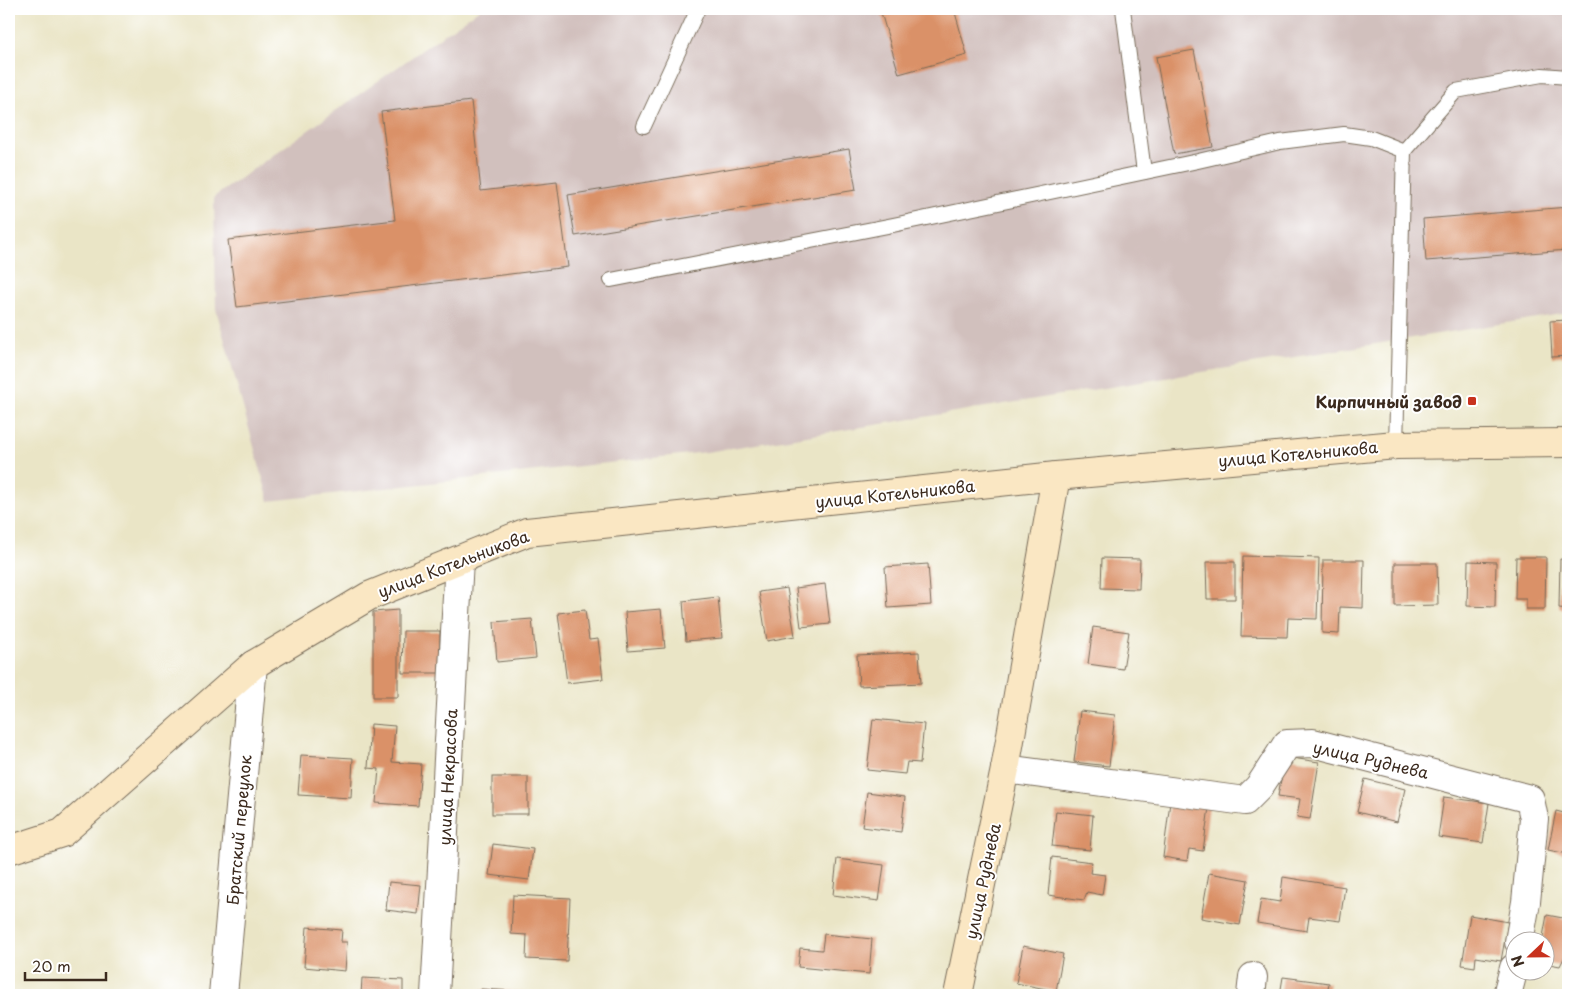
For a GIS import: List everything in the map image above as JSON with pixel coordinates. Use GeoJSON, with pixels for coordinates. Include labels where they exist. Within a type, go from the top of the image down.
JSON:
{"type":"FeatureCollection","features":[{"type":"Feature","properties":{"kind":"street","name":"улица Котельникова"},"geometry":{"type":"LineString","coordinates":[[9,850],[62,833],[252,665],[369,596],[527,532],[1056,476],[1396,445],[1568,443]]}},
{"type":"Feature","properties":{"kind":"street","name":"улица Руднева"},"geometry":{"type":"LineString","coordinates":[[963,994],[1005,769],[1056,476]]}},
{"type":"Feature","properties":{"kind":"street","name":"улица Некрасова"},"geometry":{"type":"LineString","coordinates":[[435,995],[459,560]]}},
{"type":"Feature","properties":{"kind":"street","name":"Братский переулок"},"geometry":{"type":"LineString","coordinates":[[223,995],[252,665]]}},
{"type":"Feature","properties":{"kind":"street","name":"улица Руднева"},"geometry":{"type":"LineString","coordinates":[[1005,769],[1245,801],[1259,786],[1287,744],[1313,743],[1530,799],[1534,819],[1526,902],[1521,932]]}},
{"type":"Feature","properties":{"kind":"street"},"geometry":{"type":"LineString","coordinates":[[1507,995],[1510,982]]}},
{"type":"Feature","properties":{"kind":"lane"},"geometry":{"type":"LineString","coordinates":[[644,126],[698,9]]}},
{"type":"Feature","properties":{"kind":"lane"},"geometry":{"type":"LineString","coordinates":[[1123,9],[1144,172]]}},
{"type":"Feature","properties":{"kind":"lane"},"geometry":{"type":"LineString","coordinates":[[1396,445],[1404,151],[1456,91],[1542,75],[1568,77]]}},
{"type":"Feature","properties":{"kind":"lane"},"geometry":{"type":"LineString","coordinates":[[611,280],[883,227],[1280,142],[1344,134],[1370,138],[1404,151]]}},
{"type":"Feature","properties":{"kind":"shaded area"},"geometry":{"type":"Polygon","coordinates":[[[480,9],[1568,9],[1568,313],[707,452],[269,501],[216,309],[214,197],[480,9]]]}},
{"type":"Feature","properties":{"kind":"building"},"geometry":{"type":"Polygon","coordinates":[[[880,9],[954,9],[967,55],[899,74],[880,9]]]}},
{"type":"Feature","properties":{"kind":"building"},"geometry":{"type":"Polygon","coordinates":[[[1194,50],[1213,147],[1174,154],[1156,57],[1194,50]]]}},
{"type":"Feature","properties":{"kind":"building"},"geometry":{"type":"Polygon","coordinates":[[[471,101],[481,191],[557,182],[568,267],[237,307],[228,240],[395,220],[381,112],[471,101]]]}},
{"type":"Feature","properties":{"kind":"building"},"geometry":{"type":"Polygon","coordinates":[[[849,149],[856,190],[575,236],[568,195],[849,149]]]}},
{"type":"Feature","properties":{"kind":"building"},"geometry":{"type":"Polygon","coordinates":[[[1568,207],[1568,250],[1426,261],[1423,219],[1568,207]]]}},
{"type":"Feature","properties":{"kind":"building"},"geometry":{"type":"Polygon","coordinates":[[[1568,320],[1568,356],[1552,357],[1550,321],[1568,320]]]}},
{"type":"Feature","properties":{"kind":"building"},"geometry":{"type":"Polygon","coordinates":[[[1243,556],[1319,558],[1317,619],[1288,618],[1287,637],[1241,636],[1243,556]]]}},
{"type":"Feature","properties":{"kind":"building"},"geometry":{"type":"Polygon","coordinates":[[[1516,557],[1546,557],[1545,609],[1526,609],[1526,599],[1515,599],[1516,557]]]}},
{"type":"Feature","properties":{"kind":"building"},"geometry":{"type":"Polygon","coordinates":[[[1102,558],[1140,559],[1139,589],[1101,588],[1102,558]]]}},
{"type":"Feature","properties":{"kind":"building"},"geometry":{"type":"Polygon","coordinates":[[[1560,559],[1568,560],[1568,609],[1559,608],[1560,559]]]}},
{"type":"Feature","properties":{"kind":"building"},"geometry":{"type":"Polygon","coordinates":[[[1323,560],[1364,560],[1363,608],[1340,607],[1339,634],[1322,633],[1323,560]]]}},
{"type":"Feature","properties":{"kind":"building"},"geometry":{"type":"Polygon","coordinates":[[[1468,561],[1496,562],[1495,607],[1467,606],[1468,561]]]}},
{"type":"Feature","properties":{"kind":"building"},"geometry":{"type":"Polygon","coordinates":[[[1206,562],[1235,562],[1235,599],[1207,599],[1206,562]]]}},
{"type":"Feature","properties":{"kind":"building"},"geometry":{"type":"Polygon","coordinates":[[[1395,563],[1437,563],[1438,605],[1395,606],[1395,563]]]}},
{"type":"Feature","properties":{"kind":"building"},"geometry":{"type":"Polygon","coordinates":[[[928,564],[931,605],[888,608],[885,567],[928,564]]]}},
{"type":"Feature","properties":{"kind":"building"},"geometry":{"type":"Polygon","coordinates":[[[825,584],[830,624],[801,627],[796,588],[825,584]]]}},
{"type":"Feature","properties":{"kind":"building"},"geometry":{"type":"Polygon","coordinates":[[[787,588],[795,636],[767,641],[759,592],[787,588]]]}},
{"type":"Feature","properties":{"kind":"building"},"geometry":{"type":"Polygon","coordinates":[[[718,597],[722,638],[686,641],[683,601],[718,597]]]}},
{"type":"Feature","properties":{"kind":"building"},"geometry":{"type":"Polygon","coordinates":[[[661,609],[665,648],[628,651],[625,612],[661,609]]]}},
{"type":"Feature","properties":{"kind":"building"},"geometry":{"type":"Polygon","coordinates":[[[398,610],[398,697],[373,697],[373,612],[398,610]]]}},
{"type":"Feature","properties":{"kind":"building"},"geometry":{"type":"Polygon","coordinates":[[[585,610],[589,640],[598,639],[603,679],[567,683],[558,613],[585,610]]]}},
{"type":"Feature","properties":{"kind":"building"},"geometry":{"type":"Polygon","coordinates":[[[532,619],[536,658],[497,662],[494,622],[532,619]]]}},
{"type":"Feature","properties":{"kind":"building"},"geometry":{"type":"Polygon","coordinates":[[[1093,627],[1129,632],[1123,669],[1088,664],[1093,627]]]}},
{"type":"Feature","properties":{"kind":"building"},"geometry":{"type":"Polygon","coordinates":[[[403,631],[440,631],[439,673],[402,673],[403,631]]]}},
{"type":"Feature","properties":{"kind":"building"},"geometry":{"type":"Polygon","coordinates":[[[919,652],[921,683],[859,686],[857,655],[919,652]]]}},
{"type":"Feature","properties":{"kind":"building"},"geometry":{"type":"Polygon","coordinates":[[[1080,711],[1115,715],[1109,766],[1074,762],[1080,711]]]}},
{"type":"Feature","properties":{"kind":"building"},"geometry":{"type":"Polygon","coordinates":[[[873,719],[924,724],[920,763],[907,762],[905,774],[867,770],[873,719]]]}},
{"type":"Feature","properties":{"kind":"building"},"geometry":{"type":"Polygon","coordinates":[[[371,724],[395,726],[392,762],[421,764],[418,806],[376,803],[379,769],[368,768],[371,724]]]}},
{"type":"Feature","properties":{"kind":"building"},"geometry":{"type":"Polygon","coordinates":[[[301,755],[353,758],[351,798],[298,795],[301,755]]]}},
{"type":"Feature","properties":{"kind":"building"},"geometry":{"type":"Polygon","coordinates":[[[1285,757],[1319,762],[1310,819],[1297,817],[1300,799],[1278,796],[1285,757]]]}},
{"type":"Feature","properties":{"kind":"building"},"geometry":{"type":"Polygon","coordinates":[[[492,777],[528,777],[528,814],[492,814],[492,777]]]}},
{"type":"Feature","properties":{"kind":"building"},"geometry":{"type":"Polygon","coordinates":[[[1365,779],[1405,789],[1397,822],[1357,812],[1365,779]]]}},
{"type":"Feature","properties":{"kind":"building"},"geometry":{"type":"Polygon","coordinates":[[[867,792],[905,797],[901,832],[862,827],[867,792]]]}},
{"type":"Feature","properties":{"kind":"building"},"geometry":{"type":"Polygon","coordinates":[[[1444,797],[1489,803],[1483,843],[1438,837],[1444,797]]]}},
{"type":"Feature","properties":{"kind":"building"},"geometry":{"type":"Polygon","coordinates":[[[1170,802],[1209,807],[1203,851],[1189,849],[1187,861],[1163,857],[1170,802]]]}},
{"type":"Feature","properties":{"kind":"building"},"geometry":{"type":"Polygon","coordinates":[[[1056,811],[1093,815],[1090,850],[1052,846],[1056,811]]]}},
{"type":"Feature","properties":{"kind":"building"},"geometry":{"type":"Polygon","coordinates":[[[1556,811],[1568,814],[1568,854],[1548,850],[1556,811]]]}},
{"type":"Feature","properties":{"kind":"building"},"geometry":{"type":"Polygon","coordinates":[[[493,844],[533,849],[529,880],[489,875],[493,844]]]}},
{"type":"Feature","properties":{"kind":"building"},"geometry":{"type":"Polygon","coordinates":[[[1052,857],[1092,862],[1090,873],[1105,875],[1102,895],[1087,892],[1084,900],[1048,895],[1052,857]]]}},
{"type":"Feature","properties":{"kind":"building"},"geometry":{"type":"Polygon","coordinates":[[[837,859],[884,865],[879,901],[833,895],[837,859]]]}},
{"type":"Feature","properties":{"kind":"building"},"geometry":{"type":"Polygon","coordinates":[[[1209,873],[1248,880],[1240,925],[1201,918],[1209,873]]]}},
{"type":"Feature","properties":{"kind":"building"},"geometry":{"type":"Polygon","coordinates":[[[1283,877],[1345,887],[1340,921],[1309,917],[1307,931],[1257,923],[1261,899],[1280,902],[1283,877]]]}},
{"type":"Feature","properties":{"kind":"building"},"geometry":{"type":"Polygon","coordinates":[[[389,882],[421,885],[418,914],[386,910],[389,882]]]}},
{"type":"Feature","properties":{"kind":"building"},"geometry":{"type":"Polygon","coordinates":[[[513,895],[570,898],[567,961],[526,959],[527,935],[511,934],[513,895]]]}},
{"type":"Feature","properties":{"kind":"building"},"geometry":{"type":"Polygon","coordinates":[[[1470,915],[1508,922],[1506,932],[1504,932],[1501,961],[1476,957],[1475,967],[1462,965],[1470,915]]]}},
{"type":"Feature","properties":{"kind":"building"},"geometry":{"type":"Polygon","coordinates":[[[1547,915],[1568,919],[1568,955],[1566,954],[1560,966],[1554,965],[1554,932],[1544,932],[1547,915]]]}},
{"type":"Feature","properties":{"kind":"building"},"geometry":{"type":"Polygon","coordinates":[[[307,927],[342,930],[341,942],[347,942],[345,971],[304,967],[307,927]]]}},
{"type":"Feature","properties":{"kind":"building"},"geometry":{"type":"Polygon","coordinates":[[[824,934],[872,939],[869,974],[798,967],[800,948],[822,950],[824,934]]]}},
{"type":"Feature","properties":{"kind":"building"},"geometry":{"type":"Polygon","coordinates":[[[1023,946],[1063,954],[1056,991],[1016,983],[1023,946]]]}},
{"type":"Feature","properties":{"kind":"building"},"geometry":{"type":"Polygon","coordinates":[[[1283,977],[1329,983],[1327,995],[1280,995],[1283,977]]]}},
{"type":"Feature","properties":{"kind":"building"},"geometry":{"type":"Polygon","coordinates":[[[362,978],[403,980],[403,995],[361,995],[362,978]]]}},
{"type":"Feature","properties":{"kind":"building"},"geometry":{"type":"Polygon","coordinates":[[[481,989],[528,992],[528,995],[481,995],[481,989]]]}},
{"type":"Feature","properties":{"kind":"place","name":"Кирпичный завод"},"geometry":{"type":"Point","coordinates":[1472,401]}}]}
